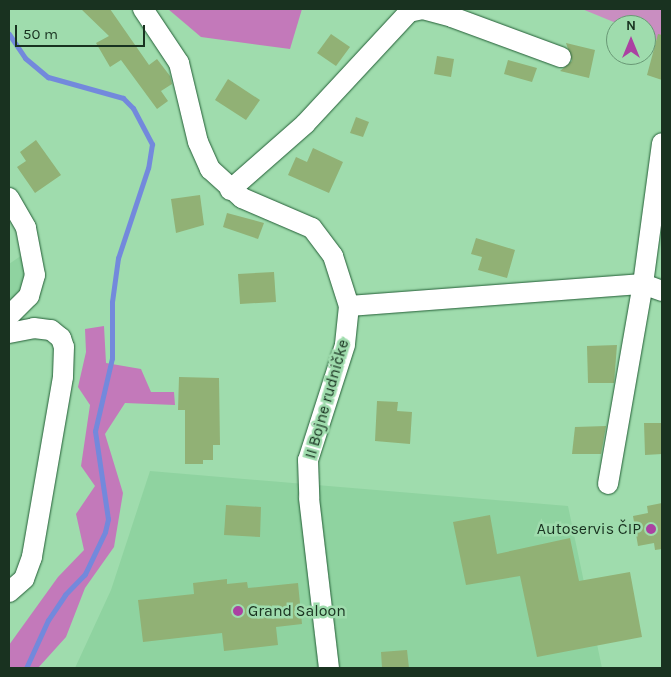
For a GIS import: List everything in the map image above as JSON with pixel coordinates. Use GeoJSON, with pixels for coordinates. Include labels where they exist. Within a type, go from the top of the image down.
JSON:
{"type":"FeatureCollection","features":[{"type":"Feature","properties":{"kind":"street","name":"II Bojne rudničke"},"geometry":{"type":"LineString","coordinates":[[143,9],[178,63],[198,142],[210,169],[230,190],[312,228],[333,256],[349,306],[345,345],[308,460],[309,498],[329,668]]}},
{"type":"Feature","properties":{"kind":"street"},"geometry":{"type":"LineString","coordinates":[[230,190],[305,124],[409,12],[423,9],[452,16],[562,57]]}},
{"type":"Feature","properties":{"kind":"street"},"geometry":{"type":"LineString","coordinates":[[608,484],[643,284],[662,143]]}},
{"type":"Feature","properties":{"kind":"street"},"geometry":{"type":"LineString","coordinates":[[9,198],[26,228],[35,275],[30,296],[9,316]]}},
{"type":"Feature","properties":{"kind":"street"},"geometry":{"type":"LineString","coordinates":[[349,306],[643,284],[662,291]]}},
{"type":"Feature","properties":{"kind":"street"},"geometry":{"type":"LineString","coordinates":[[9,333],[34,328],[51,330],[61,338],[64,347],[63,376],[32,556],[24,579],[9,592]]}},
{"type":"Feature","properties":{"kind":"shaded area"},"geometry":{"type":"Polygon","coordinates":[[[168,9],[302,9],[290,49],[201,37],[168,9]]]}},
{"type":"Feature","properties":{"kind":"shaded area"},"geometry":{"type":"Polygon","coordinates":[[[582,9],[662,9],[662,42],[656,39],[656,15],[606,15],[606,19],[582,9]]]}},
{"type":"Feature","properties":{"kind":"shaded area"},"geometry":{"type":"Polygon","coordinates":[[[31,249],[35,275],[9,316],[9,264],[31,249]]]}},
{"type":"Feature","properties":{"kind":"shaded area"},"geometry":{"type":"Polygon","coordinates":[[[104,326],[106,363],[141,369],[151,392],[174,392],[175,405],[125,403],[105,434],[123,493],[114,547],[85,588],[66,637],[38,668],[9,668],[9,645],[58,577],[84,550],[76,514],[95,486],[81,466],[90,405],[78,387],[86,352],[85,329],[104,326]]]}},
{"type":"Feature","properties":{"kind":"shaded area"},"geometry":{"type":"Polygon","coordinates":[[[150,471],[568,506],[602,668],[75,668],[111,590],[150,471]]]}},
{"type":"Feature","properties":{"kind":"building"},"geometry":{"type":"Polygon","coordinates":[[[81,9],[110,9],[149,65],[157,59],[170,76],[172,84],[161,91],[168,101],[157,109],[121,60],[110,67],[96,43],[109,36],[81,9]]]}},
{"type":"Feature","properties":{"kind":"building"},"geometry":{"type":"Polygon","coordinates":[[[331,34],[350,47],[336,66],[317,53],[331,34]]]}},
{"type":"Feature","properties":{"kind":"building"},"geometry":{"type":"Polygon","coordinates":[[[658,34],[662,35],[662,80],[647,75],[650,65],[656,65],[656,41],[658,34]]]}},
{"type":"Feature","properties":{"kind":"building"},"geometry":{"type":"Polygon","coordinates":[[[566,43],[595,50],[589,78],[560,71],[572,61],[566,43]]]}},
{"type":"Feature","properties":{"kind":"building"},"geometry":{"type":"Polygon","coordinates":[[[437,56],[454,59],[451,77],[434,74],[437,56]]]}},
{"type":"Feature","properties":{"kind":"building"},"geometry":{"type":"Polygon","coordinates":[[[508,60],[537,68],[532,82],[504,74],[508,60]]]}},
{"type":"Feature","properties":{"kind":"building"},"geometry":{"type":"Polygon","coordinates":[[[228,79],[260,100],[246,120],[215,100],[228,79]]]}},
{"type":"Feature","properties":{"kind":"building"},"geometry":{"type":"Polygon","coordinates":[[[356,117],[369,122],[363,137],[350,133],[356,117]]]}},
{"type":"Feature","properties":{"kind":"building"},"geometry":{"type":"Polygon","coordinates":[[[36,140],[61,175],[35,193],[17,167],[26,161],[20,152],[36,140]]]}},
{"type":"Feature","properties":{"kind":"building"},"geometry":{"type":"Polygon","coordinates":[[[313,148],[343,162],[329,193],[288,175],[296,157],[307,162],[313,148]]]}},
{"type":"Feature","properties":{"kind":"building"},"geometry":{"type":"Polygon","coordinates":[[[200,195],[204,225],[176,233],[171,199],[200,195]]]}},
{"type":"Feature","properties":{"kind":"building"},"geometry":{"type":"Polygon","coordinates":[[[227,213],[264,223],[258,239],[223,227],[227,213]]]}},
{"type":"Feature","properties":{"kind":"building"},"geometry":{"type":"Polygon","coordinates":[[[476,238],[515,250],[507,278],[478,270],[482,257],[471,254],[476,238]]]}},
{"type":"Feature","properties":{"kind":"building"},"geometry":{"type":"Polygon","coordinates":[[[274,272],[276,302],[240,304],[238,274],[274,272]]]}},
{"type":"Feature","properties":{"kind":"building"},"geometry":{"type":"Polygon","coordinates":[[[617,345],[614,383],[588,383],[587,346],[617,345]]]}},
{"type":"Feature","properties":{"kind":"building"},"geometry":{"type":"Polygon","coordinates":[[[179,377],[219,378],[220,445],[213,445],[213,460],[203,460],[203,464],[185,464],[185,410],[178,410],[179,377]]]}},
{"type":"Feature","properties":{"kind":"building"},"geometry":{"type":"Polygon","coordinates":[[[377,401],[398,402],[397,411],[412,412],[410,444],[375,441],[377,401]]]}},
{"type":"Feature","properties":{"kind":"building"},"geometry":{"type":"Polygon","coordinates":[[[644,423],[662,423],[662,454],[645,455],[644,423]]]}},
{"type":"Feature","properties":{"kind":"building"},"geometry":{"type":"Polygon","coordinates":[[[606,426],[601,454],[572,454],[575,427],[606,426]]]}},
{"type":"Feature","properties":{"kind":"building"},"geometry":{"type":"Polygon","coordinates":[[[662,503],[662,549],[655,550],[654,543],[638,546],[633,516],[648,513],[647,506],[662,503]]]}},
{"type":"Feature","properties":{"kind":"building"},"geometry":{"type":"Polygon","coordinates":[[[226,505],[261,507],[260,537],[224,535],[226,505]]]}},
{"type":"Feature","properties":{"kind":"building"},"geometry":{"type":"Polygon","coordinates":[[[490,515],[497,554],[570,538],[579,581],[630,572],[642,637],[537,657],[520,576],[466,585],[453,522],[490,515]]]}},
{"type":"Feature","properties":{"kind":"building"},"geometry":{"type":"Polygon","coordinates":[[[227,579],[227,584],[247,582],[248,588],[298,583],[302,624],[276,627],[278,645],[224,651],[222,633],[143,642],[138,600],[194,594],[193,583],[227,579]]]}},
{"type":"Feature","properties":{"kind":"building"},"geometry":{"type":"Polygon","coordinates":[[[407,650],[409,668],[382,668],[381,652],[407,650]]]}},
{"type":"Feature","properties":{"kind":"waterway"},"geometry":{"type":"LineString","coordinates":[[9,34],[25,58],[48,77],[123,98],[133,108],[152,144],[148,168],[118,258],[112,302],[112,358],[95,431],[108,519],[105,532],[85,574],[65,595],[48,620],[26,668]]}},
{"type":"Feature","properties":{"kind":"place","name":"Autoservis ČIP"},"geometry":{"type":"Point","coordinates":[651,529]}},
{"type":"Feature","properties":{"kind":"place","name":"Grand Saloon"},"geometry":{"type":"Point","coordinates":[238,611]}}]}
